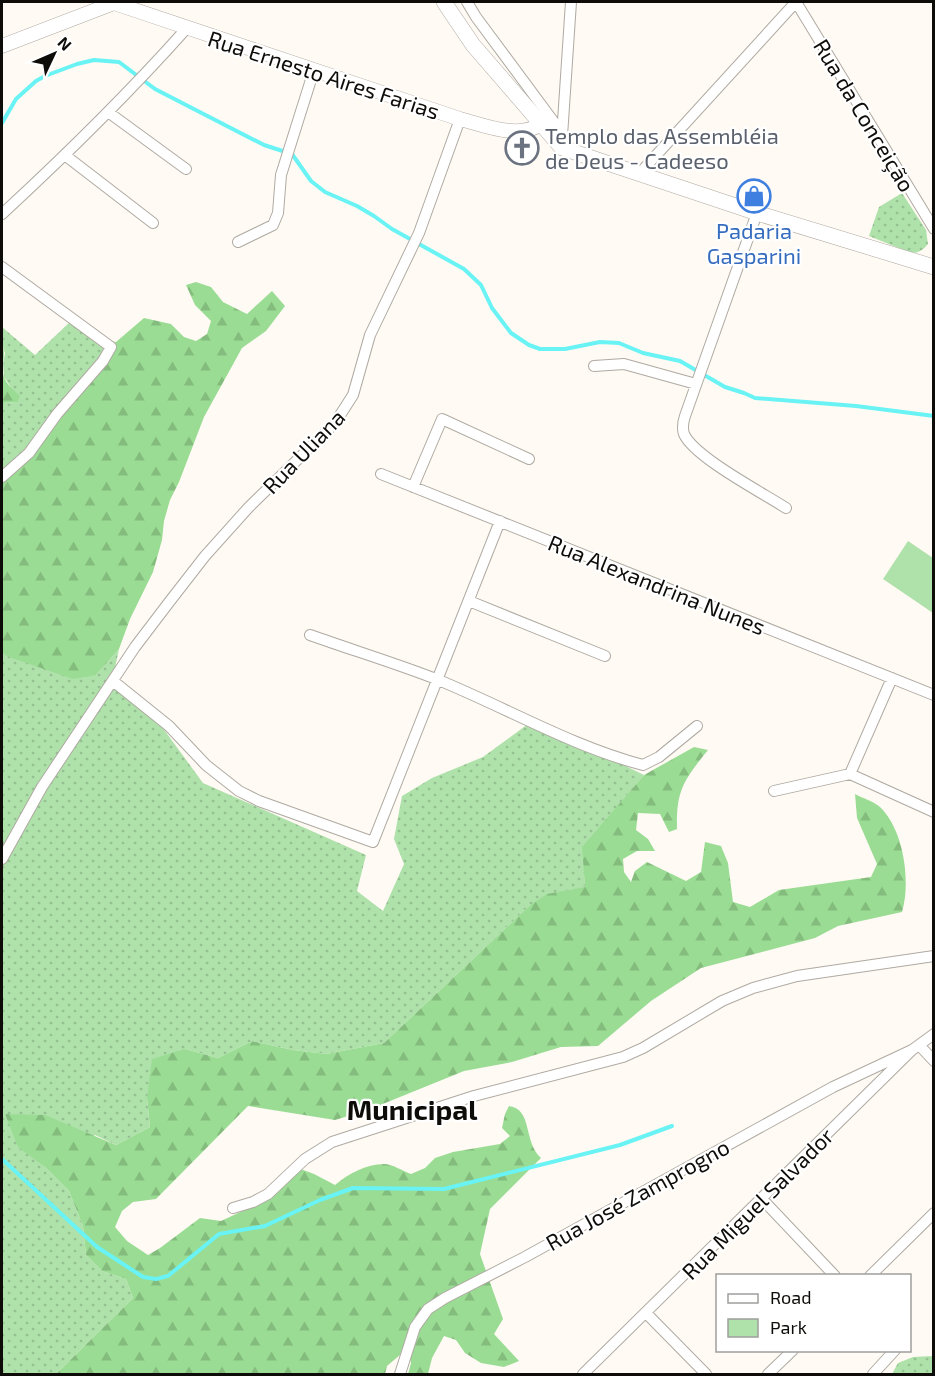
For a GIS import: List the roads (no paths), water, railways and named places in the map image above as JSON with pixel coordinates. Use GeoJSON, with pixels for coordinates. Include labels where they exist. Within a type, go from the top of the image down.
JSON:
{"type":"FeatureCollection","features":[{"type":"Feature","properties":{"kind":"main road"},"geometry":{"type":"LineString","coordinates":[[444,2],[473,45],[541,124],[562,140],[639,174],[933,267]]}},
{"type":"Feature","properties":{"kind":"street","name":"Rua Ernesto Aires Farias"},"geometry":{"type":"LineString","coordinates":[[111,2],[460,119],[518,132],[534,129],[541,124]]}},
{"type":"Feature","properties":{"kind":"street"},"geometry":{"type":"LineString","coordinates":[[2,46],[111,2]]}},
{"type":"Feature","properties":{"kind":"street"},"geometry":{"type":"LineString","coordinates":[[467,2],[562,140]]}},
{"type":"Feature","properties":{"kind":"street"},"geometry":{"type":"LineString","coordinates":[[562,140],[571,2]]}},
{"type":"Feature","properties":{"kind":"street"},"geometry":{"type":"LineString","coordinates":[[639,174],[796,2]]}},
{"type":"Feature","properties":{"kind":"street","name":"Rua da Conceição"},"geometry":{"type":"LineString","coordinates":[[796,2],[933,228]]}},
{"type":"Feature","properties":{"kind":"street"},"geometry":{"type":"LineString","coordinates":[[2,214],[66,156],[186,29]]}},
{"type":"Feature","properties":{"kind":"street"},"geometry":{"type":"LineString","coordinates":[[238,242],[273,225],[278,213],[281,176],[314,70]]}},
{"type":"Feature","properties":{"kind":"street"},"geometry":{"type":"LineString","coordinates":[[108,112],[186,169]]}},
{"type":"Feature","properties":{"kind":"street","name":"Rua Uliana"},"geometry":{"type":"LineString","coordinates":[[2,859],[42,787],[135,647],[205,556],[249,507],[335,423],[344,410],[353,395],[370,335],[413,246],[460,119]]}},
{"type":"Feature","properties":{"kind":"street"},"geometry":{"type":"LineString","coordinates":[[66,156],[153,223]]}},
{"type":"Feature","properties":{"kind":"street"},"geometry":{"type":"LineString","coordinates":[[757,213],[683,423],[686,437],[701,454],[786,508]]}},
{"type":"Feature","properties":{"kind":"street"},"geometry":{"type":"LineString","coordinates":[[2,267],[111,346],[104,361],[57,414],[30,453],[2,477]]}},
{"type":"Feature","properties":{"kind":"street"},"geometry":{"type":"LineString","coordinates":[[594,366],[624,364],[699,376]]}},
{"type":"Feature","properties":{"kind":"street"},"geometry":{"type":"LineString","coordinates":[[413,487],[442,419],[529,459]]}},
{"type":"Feature","properties":{"kind":"street","name":"Rua Alexandrina Nunes"},"geometry":{"type":"LineString","coordinates":[[381,474],[933,695]]}},
{"type":"Feature","properties":{"kind":"street"},"geometry":{"type":"LineString","coordinates":[[113,681],[169,726],[206,765],[238,791],[259,801],[373,842],[500,521]]}},
{"type":"Feature","properties":{"kind":"street"},"geometry":{"type":"LineString","coordinates":[[469,601],[605,657]]}},
{"type":"Feature","properties":{"kind":"street"},"geometry":{"type":"LineString","coordinates":[[310,635],[436,679],[552,732],[609,755],[643,765],[656,759],[697,726]]}},
{"type":"Feature","properties":{"kind":"street"},"geometry":{"type":"LineString","coordinates":[[850,774],[892,678]]}},
{"type":"Feature","properties":{"kind":"street"},"geometry":{"type":"LineString","coordinates":[[774,791],[850,774],[933,812]]}},
{"type":"Feature","properties":{"kind":"street"},"geometry":{"type":"LineString","coordinates":[[233,1208],[253,1202],[268,1194],[305,1159],[332,1142],[474,1096],[623,1057],[643,1048],[722,1001],[753,988],[797,976],[933,956]]}},
{"type":"Feature","properties":{"kind":"street","name":"Rua Miguel Salvador"},"geometry":{"type":"LineString","coordinates":[[583,1374],[915,1047],[933,1034]]}},
{"type":"Feature","properties":{"kind":"street"},"geometry":{"type":"LineString","coordinates":[[915,1047],[933,1061]]}},
{"type":"Feature","properties":{"kind":"street","name":"Rua José Zamprogno"},"geometry":{"type":"LineString","coordinates":[[400,1374],[415,1327],[428,1309],[445,1298],[525,1257],[833,1087],[915,1047]]}},
{"type":"Feature","properties":{"kind":"street"},"geometry":{"type":"LineString","coordinates":[[761,1198],[834,1274]]}},
{"type":"Feature","properties":{"kind":"street"},"geometry":{"type":"LineString","coordinates":[[871,1274],[933,1213]]}},
{"type":"Feature","properties":{"kind":"street"},"geometry":{"type":"LineString","coordinates":[[646,1313],[705,1374]]}},
{"type":"Feature","properties":{"kind":"street"},"geometry":{"type":"LineString","coordinates":[[768,1374],[791,1352]]}},
{"type":"Feature","properties":{"kind":"street"},"geometry":{"type":"LineString","coordinates":[[873,1374],[893,1352]]}},
{"type":"Feature","properties":{"kind":"waterway"},"geometry":{"type":"LineString","coordinates":[[2,123],[16,99],[45,76],[94,60],[119,62],[155,89],[264,145],[292,154],[311,181],[325,192],[357,206],[392,229],[464,269],[481,285],[492,308],[511,333],[529,345],[540,349],[565,349],[600,342],[619,343],[643,353],[680,361],[725,387],[755,398],[856,406],[934,416]]}},
{"type":"Feature","properties":{"kind":"waterway"},"geometry":{"type":"LineString","coordinates":[[2,1159],[97,1247],[143,1277],[156,1279],[168,1276],[219,1234],[265,1226],[320,1200],[353,1188],[444,1189],[620,1145],[672,1126]]}},
{"type":"Feature","properties":{"kind":"place","name":"Templo das Assembléia de Deus - Cadeeso"},"geometry":{"type":"Point","coordinates":[522,148]}},
{"type":"Feature","properties":{"kind":"place","name":"Padaria Gasparini"},"geometry":{"type":"Point","coordinates":[754,196]}},
{"type":"Feature","properties":{"kind":"district","name":"Municipal"},"geometry":{"type":"Point","coordinates":[412,1109]}}]}
